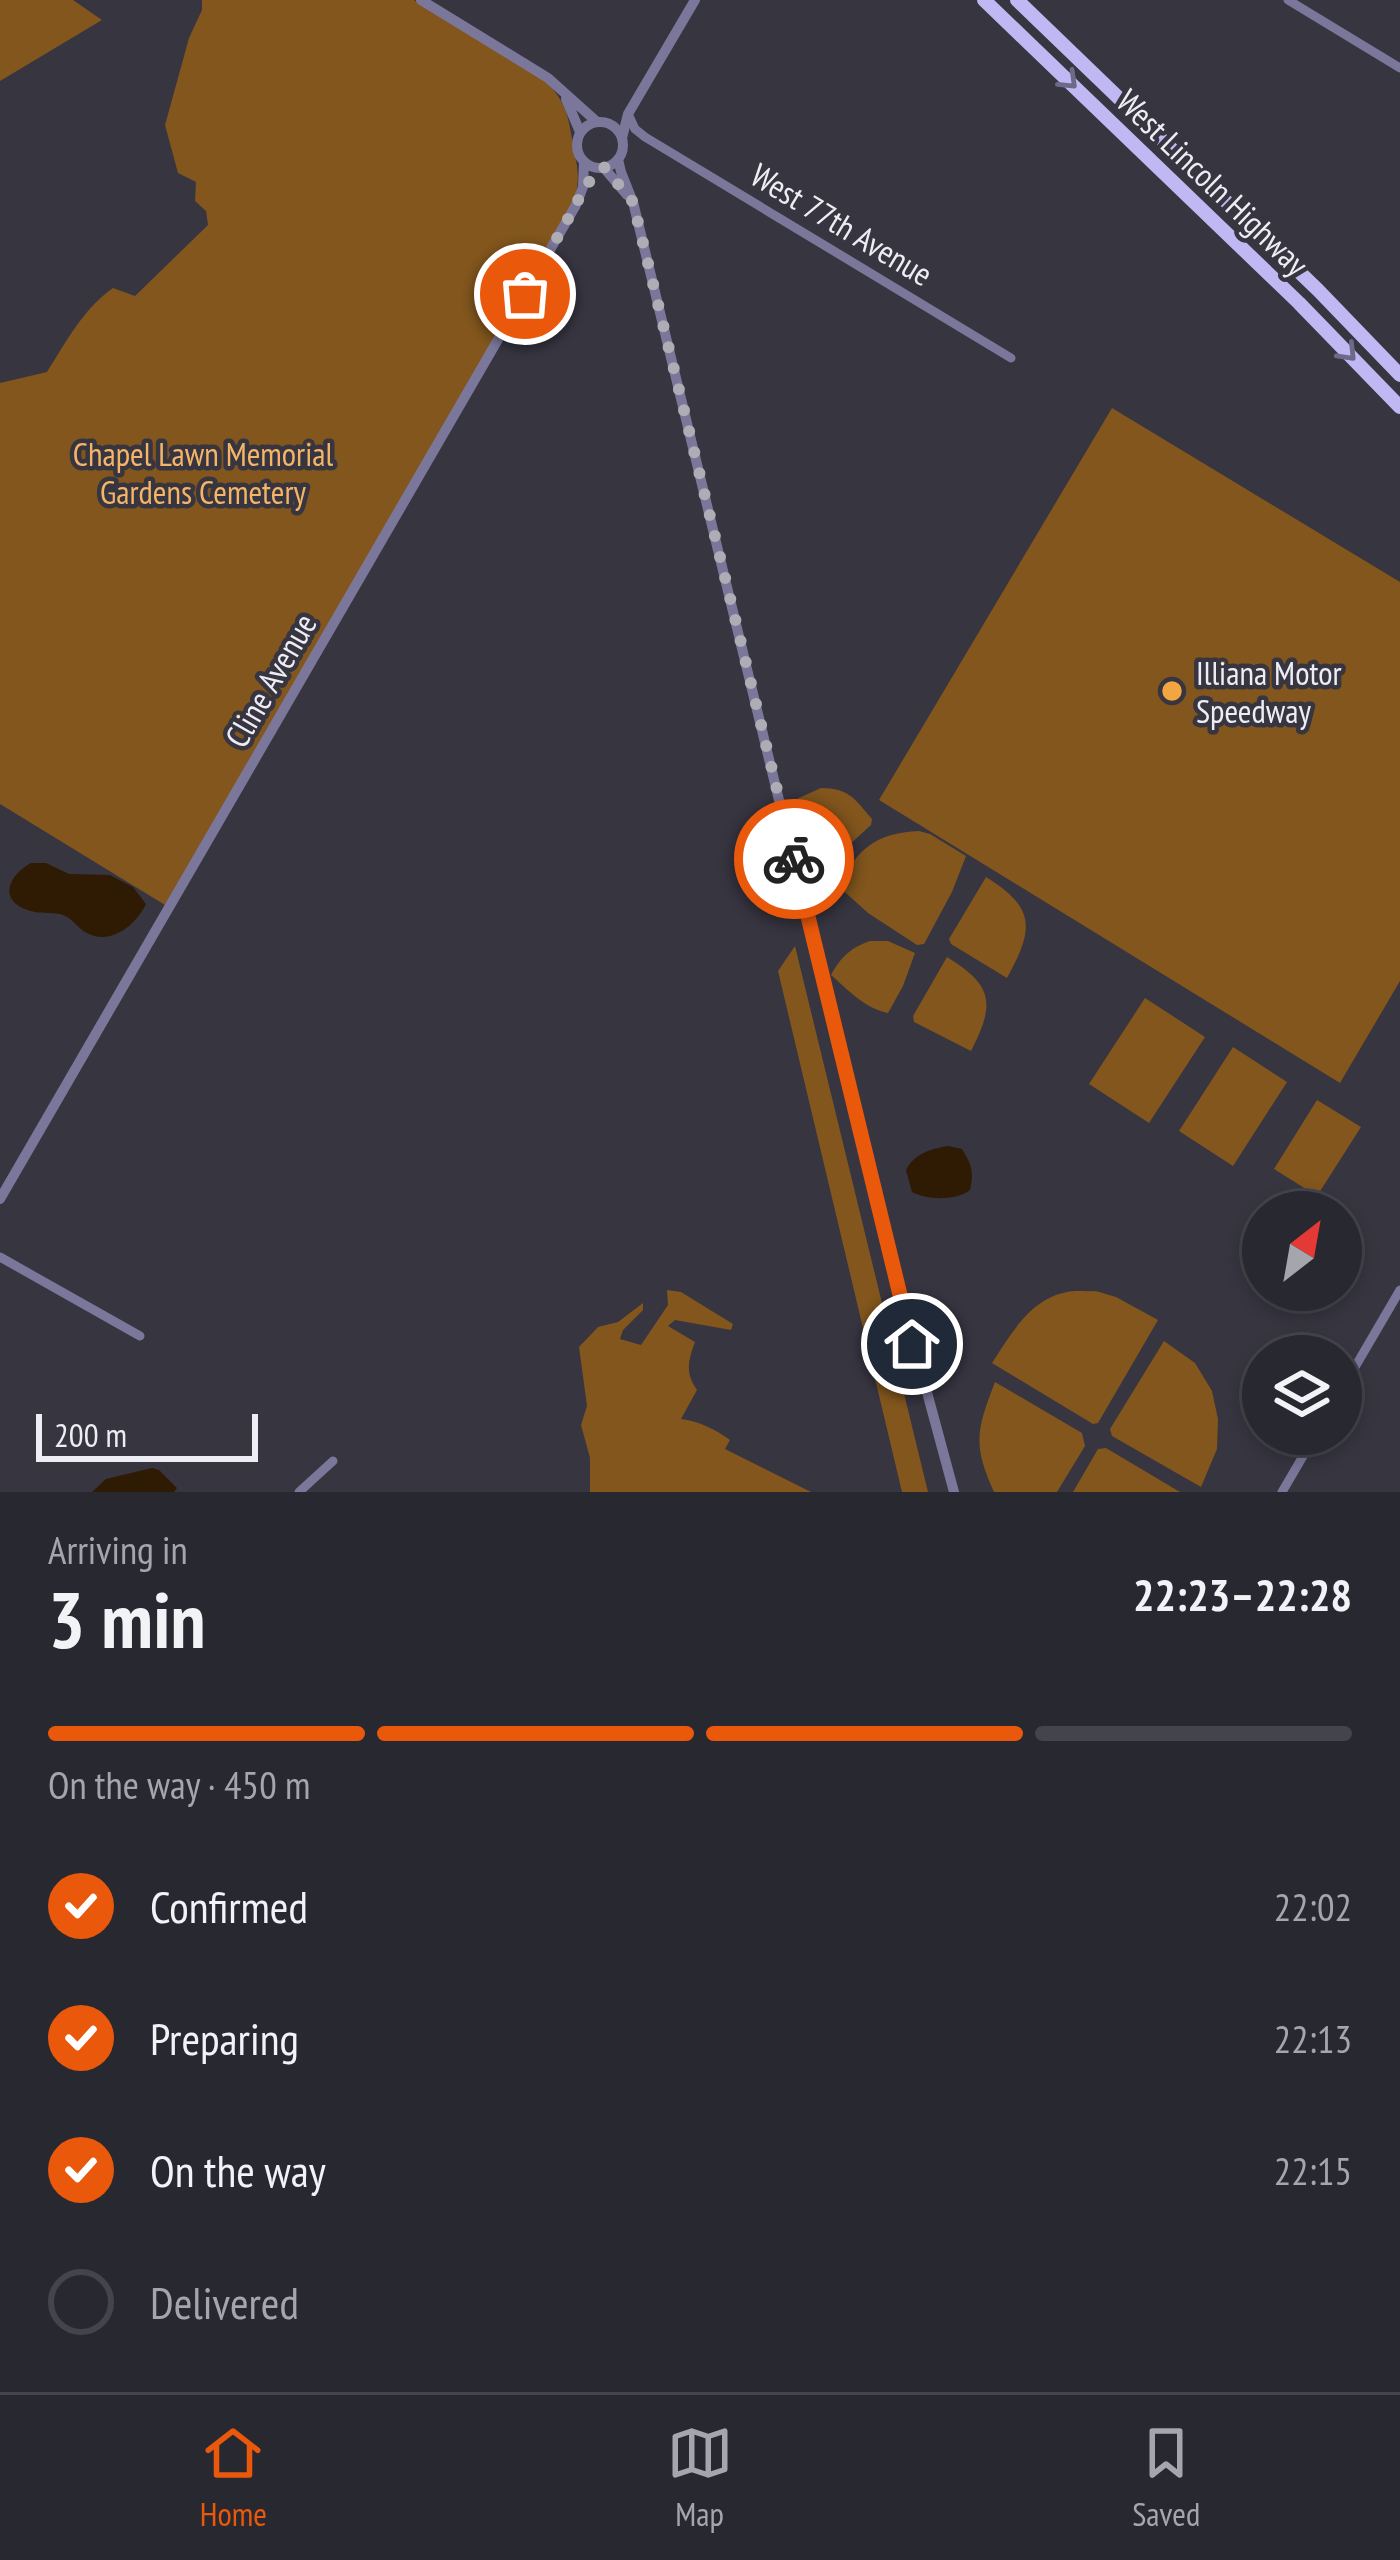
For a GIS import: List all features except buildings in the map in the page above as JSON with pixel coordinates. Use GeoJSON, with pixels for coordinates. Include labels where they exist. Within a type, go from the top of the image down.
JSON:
{"type":"FeatureCollection","features":[{"type":"Feature","properties":{"kind":"main road","name":"West Lincoln Highway"},"geometry":{"type":"LineString","coordinates":[[984,0],[1400,407]]}},
{"type":"Feature","properties":{"kind":"main road","name":"West Lincoln Highway"},"geometry":{"type":"LineString","coordinates":[[1017,0],[1400,374]]}},
{"type":"Feature","properties":{"kind":"street"},"geometry":{"type":"LineString","coordinates":[[421,0],[548,78],[600,122],[612,125],[622,140]]}},
{"type":"Feature","properties":{"kind":"street"},"geometry":{"type":"LineString","coordinates":[[695,0],[628,114],[618,158],[633,202],[892,1264],[954,1492]]}},
{"type":"Feature","properties":{"kind":"street"},"geometry":{"type":"LineString","coordinates":[[1288,0],[1400,68]]}},
{"type":"Feature","properties":{"kind":"street"},"geometry":{"type":"LineString","coordinates":[[565,96],[580,133]]}},
{"type":"Feature","properties":{"kind":"street"},"geometry":{"type":"LineString","coordinates":[[628,114],[587,125],[577,148],[584,161],[604,168],[633,202]]}},
{"type":"Feature","properties":{"kind":"street","name":"West 77th Avenue"},"geometry":{"type":"LineString","coordinates":[[628,114],[645,136],[1011,358]]}},
{"type":"Feature","properties":{"kind":"street"},"geometry":{"type":"LineString","coordinates":[[622,140],[645,136]]}},
{"type":"Feature","properties":{"kind":"street"},"geometry":{"type":"LineString","coordinates":[[604,168],[618,158]]}},
{"type":"Feature","properties":{"kind":"street","name":"Cline Avenue"},"geometry":{"type":"LineString","coordinates":[[584,161],[584,187]]}},
{"type":"Feature","properties":{"kind":"street","name":"Cline Avenue"},"geometry":{"type":"LineString","coordinates":[[0,1199],[584,187],[604,168]]}},
{"type":"Feature","properties":{"kind":"street"},"geometry":{"type":"LineString","coordinates":[[0,1257],[140,1336]]}},
{"type":"Feature","properties":{"kind":"street"},"geometry":{"type":"LineString","coordinates":[[1362,1355],[1400,1290]]}},
{"type":"Feature","properties":{"kind":"street"},"geometry":{"type":"LineString","coordinates":[[1282,1492],[1304,1455]]}},
{"type":"Feature","properties":{"kind":"street"},"geometry":{"type":"LineString","coordinates":[[299,1492],[333,1461]]}},
{"type":"Feature","properties":{"kind":"green space"},"geometry":{"type":"Polygon","coordinates":[[[0,0],[73,0],[102,20],[0,81],[0,0]]]}},
{"type":"Feature","properties":{"kind":"green space","name":"Chapel Lawn Memorial Gardens Cemetery"},"geometry":{"type":"Polygon","coordinates":[[[202,0],[414,0],[547,82],[568,118],[578,178],[574,201],[165,905],[0,804],[0,383],[47,372],[102,296],[113,288],[135,296],[208,225],[206,211],[195,201],[196,182],[178,173],[165,125],[202,0]]]}},
{"type":"Feature","properties":{"kind":"green space","name":"Illiana Motor Speedway"},"geometry":{"type":"Polygon","coordinates":[[[1112,408],[1400,582],[1400,981],[1340,1083],[879,800],[1112,408]]]}},
{"type":"Feature","properties":{"kind":"green space"},"geometry":{"type":"Polygon","coordinates":[[[821,788],[845,793],[872,819],[846,847],[817,860],[802,840],[790,802],[821,788]]]}},
{"type":"Feature","properties":{"kind":"green space"},"geometry":{"type":"Polygon","coordinates":[[[919,831],[966,856],[924,944],[917,945],[868,913],[837,885],[853,862],[879,839],[919,831]]]}},
{"type":"Feature","properties":{"kind":"green space"},"geometry":{"type":"Polygon","coordinates":[[[986,877],[1014,899],[1025,921],[1022,946],[1007,978],[949,939],[986,877]]]}},
{"type":"Feature","properties":{"kind":"green space"},"geometry":{"type":"Polygon","coordinates":[[[870,941],[888,941],[915,953],[888,1013],[865,1003],[831,975],[847,954],[870,941]]]}},
{"type":"Feature","properties":{"kind":"green space"},"geometry":{"type":"Polygon","coordinates":[[[795,946],[928,1492],[902,1492],[778,971],[795,946]]]}},
{"type":"Feature","properties":{"kind":"green space"},"geometry":{"type":"Polygon","coordinates":[[[947,957],[974,977],[986,997],[984,1021],[971,1051],[914,1022],[913,1016],[947,957]]]}},
{"type":"Feature","properties":{"kind":"green space"},"geometry":{"type":"Polygon","coordinates":[[[1145,998],[1205,1037],[1149,1123],[1089,1084],[1145,998]]]}},
{"type":"Feature","properties":{"kind":"green space"},"geometry":{"type":"Polygon","coordinates":[[[1233,1047],[1287,1082],[1233,1166],[1179,1131],[1233,1047]]]}},
{"type":"Feature","properties":{"kind":"green space"},"geometry":{"type":"Polygon","coordinates":[[[1317,1100],[1361,1127],[1320,1191],[1309,1191],[1274,1169],[1317,1100]]]}},
{"type":"Feature","properties":{"kind":"green space"},"geometry":{"type":"Polygon","coordinates":[[[667,1290],[681,1292],[733,1324],[731,1330],[675,1320],[668,1326],[695,1342],[689,1367],[697,1390],[681,1419],[718,1432],[730,1440],[725,1449],[811,1492],[590,1492],[590,1458],[581,1425],[587,1406],[579,1347],[598,1327],[618,1322],[643,1303],[643,1310],[620,1339],[641,1345],[668,1305],[667,1290]]]}},
{"type":"Feature","properties":{"kind":"green space"},"geometry":{"type":"Polygon","coordinates":[[[1096,1291],[1158,1320],[1098,1423],[1093,1424],[992,1363],[1023,1319],[1042,1302],[1067,1292],[1096,1291]]]}},
{"type":"Feature","properties":{"kind":"green space"},"geometry":{"type":"Polygon","coordinates":[[[1164,1341],[1195,1363],[1212,1391],[1217,1449],[1201,1487],[1112,1436],[1110,1429],[1164,1341]]]}},
{"type":"Feature","properties":{"kind":"green space"},"geometry":{"type":"Polygon","coordinates":[[[995,1382],[1082,1433],[1085,1446],[1057,1492],[994,1492],[979,1437],[995,1382]]]}},
{"type":"Feature","properties":{"kind":"green space"},"geometry":{"type":"Polygon","coordinates":[[[1106,1448],[1180,1492],[1073,1492],[1098,1449],[1106,1448]]]}},
{"type":"Feature","properties":{"kind":"shaded area"},"geometry":{"type":"Polygon","coordinates":[[[31,863],[46,863],[69,874],[110,875],[133,887],[146,904],[121,931],[94,936],[63,915],[16,904],[9,891],[11,884],[31,863]]]}},
{"type":"Feature","properties":{"kind":"shaded area"},"geometry":{"type":"Polygon","coordinates":[[[948,1146],[962,1149],[968,1160],[970,1190],[941,1198],[912,1192],[906,1170],[909,1164],[923,1153],[948,1146]]]}},
{"type":"Feature","properties":{"kind":"shaded area"},"geometry":{"type":"Polygon","coordinates":[[[152,1468],[177,1488],[174,1492],[92,1492],[106,1479],[152,1468]]]}},
{"type":"Feature","properties":{"kind":"way so far"},"geometry":{"type":"LineString","coordinates":[[525,294],[584,187],[604,167],[633,202],[794,859]]}},
{"type":"Feature","properties":{"kind":"place","name":"Illiana Motor Speedway"},"geometry":{"type":"Point","coordinates":[1172,691]}},
{"type":"Feature","properties":{"kind":"route"},"geometry":{"type":"LineString","coordinates":[[794,859],[912,1344]]}}]}
